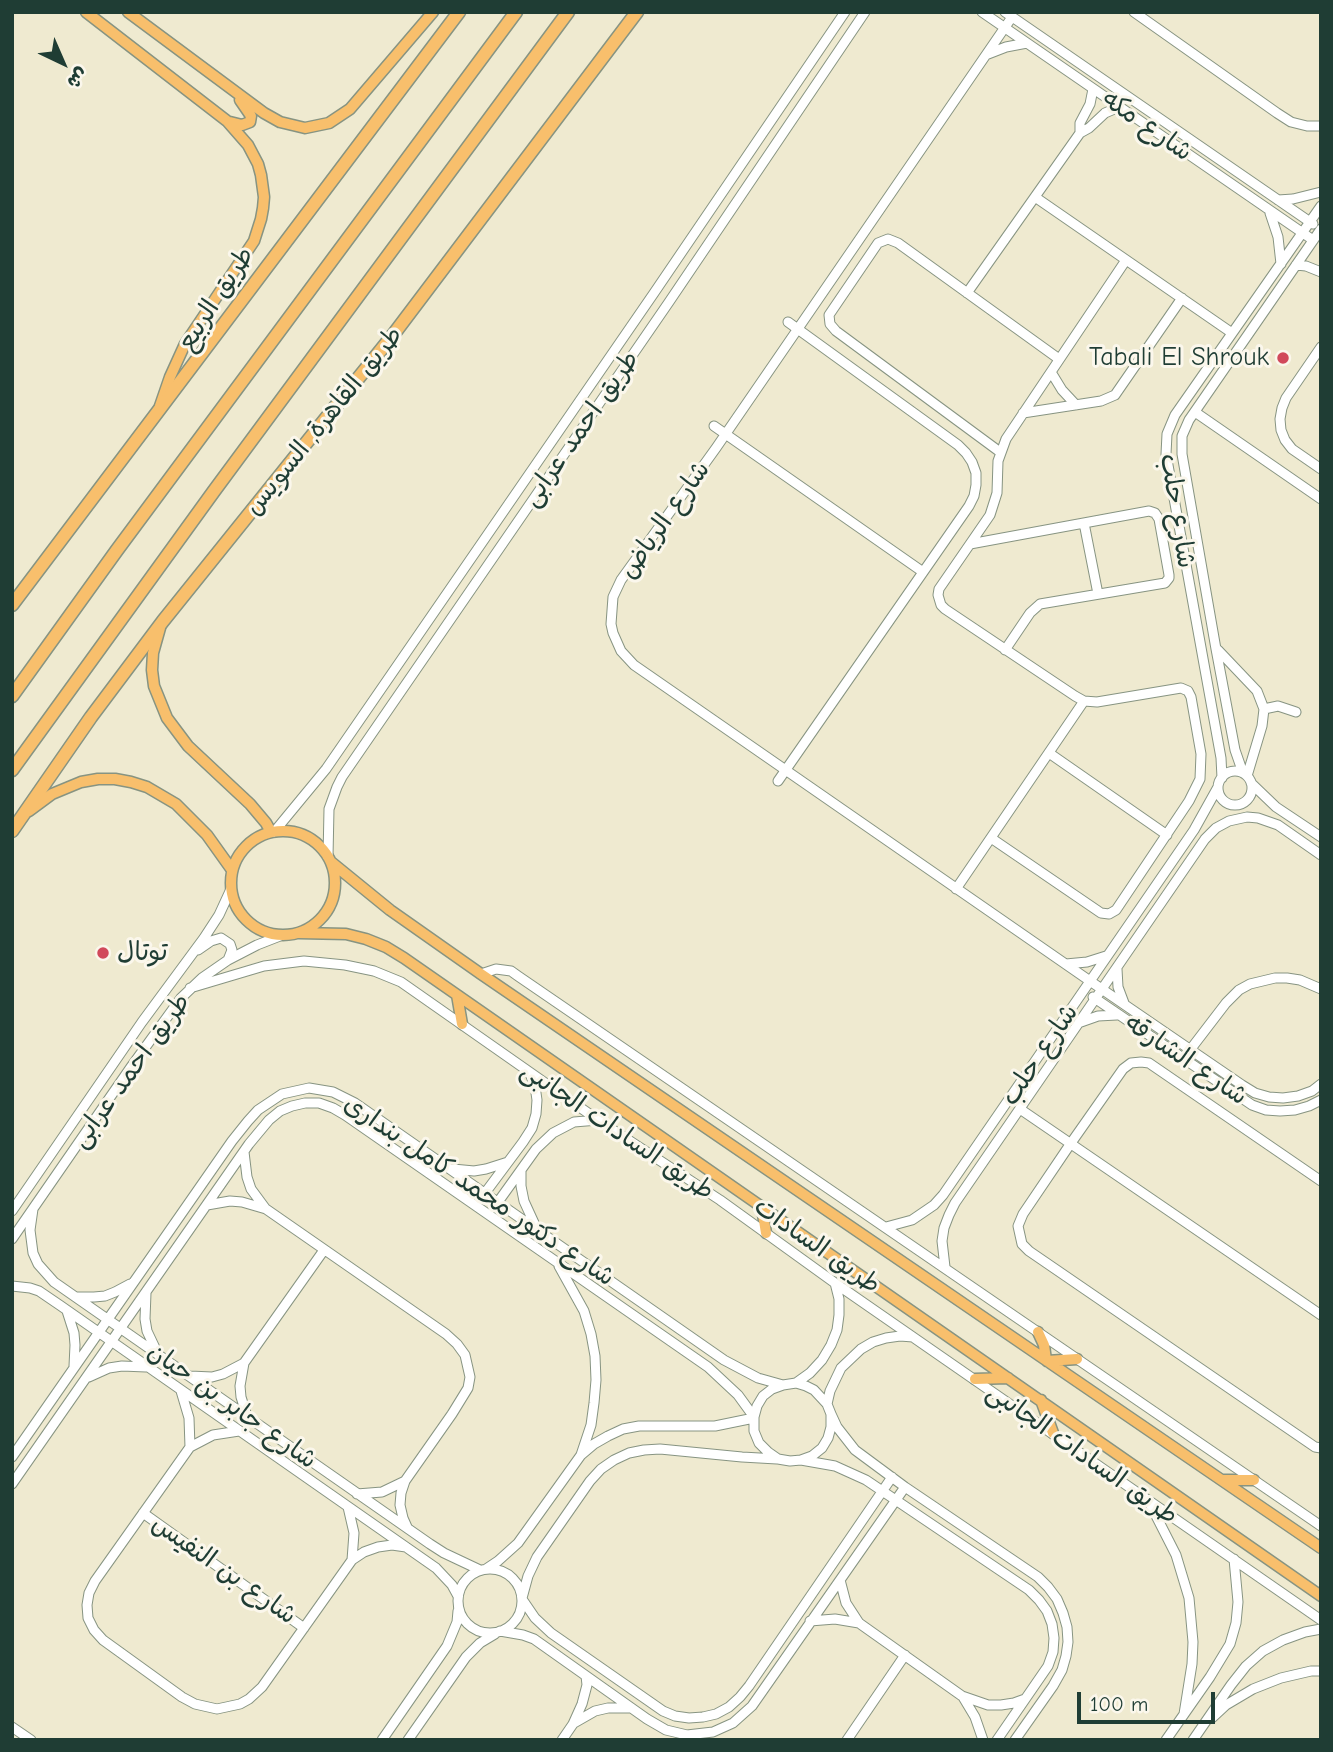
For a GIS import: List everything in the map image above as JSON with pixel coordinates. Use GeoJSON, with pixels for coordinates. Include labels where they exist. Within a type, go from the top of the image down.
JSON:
{"type":"FeatureCollection","features":[{"type":"Feature","properties":{"kind":"highway"},"geometry":{"type":"LineString","coordinates":[[12,605],[459,12]]}},
{"type":"Feature","properties":{"kind":"highway"},"geometry":{"type":"LineString","coordinates":[[12,696],[516,12]]}},
{"type":"Feature","properties":{"kind":"highway","name":"طريق القاهرة, السويس"},"geometry":{"type":"LineString","coordinates":[[12,770],[214,491],[568,12]]}},
{"type":"Feature","properties":{"kind":"highway","name":"طريق القاهرة, السويس"},"geometry":{"type":"LineString","coordinates":[[16,825],[91,717],[163,621],[393,335],[637,12]]}},
{"type":"Feature","properties":{"kind":"main road","name":"طريق الربيع"},"geometry":{"type":"LineString","coordinates":[[86,12],[227,121],[243,138],[258,164],[264,197],[254,241],[186,344],[170,377],[158,412]]}},
{"type":"Feature","properties":{"kind":"main road"},"geometry":{"type":"LineString","coordinates":[[128,12],[264,114],[289,125],[305,128],[329,123],[350,109],[433,12]]}},
{"type":"Feature","properties":{"kind":"main road"},"geometry":{"type":"LineString","coordinates":[[227,121],[245,125],[251,119],[237,96]]}},
{"type":"Feature","properties":{"kind":"main road"},"geometry":{"type":"LineString","coordinates":[[163,621],[153,653],[152,670],[154,686],[167,718],[188,746],[250,804],[272,832]]}},
{"type":"Feature","properties":{"kind":"main road"},"geometry":{"type":"LineString","coordinates":[[16,825],[43,799],[71,785],[98,779],[131,782],[148,787],[176,804],[206,835],[232,870]]}},
{"type":"Feature","properties":{"kind":"main road"},"geometry":{"type":"LineString","coordinates":[[272,832],[300,834],[316,842],[329,860],[335,877],[332,901],[319,921],[306,930],[280,936],[266,933],[249,923],[236,908],[230,889],[232,870],[237,857],[258,837],[272,832]]}},
{"type":"Feature","properties":{"kind":"main road","name":"طريق السادات"},"geometry":{"type":"LineString","coordinates":[[329,860],[390,910],[481,974],[1321,1548]]}},
{"type":"Feature","properties":{"kind":"main road","name":"طريق السادات"},"geometry":{"type":"LineString","coordinates":[[299,933],[346,934],[366,939],[395,952],[1321,1596]]}},
{"type":"Feature","properties":{"kind":"main road"},"geometry":{"type":"LineString","coordinates":[[457,995],[462,1024]]}},
{"type":"Feature","properties":{"kind":"main road"},"geometry":{"type":"LineString","coordinates":[[762,1208],[766,1233]]}},
{"type":"Feature","properties":{"kind":"main road"},"geometry":{"type":"LineString","coordinates":[[1038,1332],[1044,1345],[1046,1360],[1077,1359]]}},
{"type":"Feature","properties":{"kind":"main road"},"geometry":{"type":"LineString","coordinates":[[975,1379],[1008,1378]]}},
{"type":"Feature","properties":{"kind":"main road"},"geometry":{"type":"LineString","coordinates":[[1041,1400],[1053,1433]]}},
{"type":"Feature","properties":{"kind":"main road"},"geometry":{"type":"LineString","coordinates":[[1222,1480],[1254,1480]]}},
{"type":"Feature","properties":{"kind":"street","name":"طريق احمد عرابى"},"geometry":{"type":"LineString","coordinates":[[272,832],[326,769],[845,12]]}},
{"type":"Feature","properties":{"kind":"street","name":"طريق احمد عرابى"},"geometry":{"type":"LineString","coordinates":[[329,860],[328,820],[332,798],[342,777],[865,12]]}},
{"type":"Feature","properties":{"kind":"street","name":"شارع مكه"},"geometry":{"type":"LineString","coordinates":[[982,12],[1302,233],[1318,236]]}},
{"type":"Feature","properties":{"kind":"street"},"geometry":{"type":"LineString","coordinates":[[1134,12],[1277,113],[1299,124],[1321,126]]}},
{"type":"Feature","properties":{"kind":"street","name":"شارع مكه"},"geometry":{"type":"LineString","coordinates":[[1009,14],[1310,222],[1318,236]]}},
{"type":"Feature","properties":{"kind":"street","name":"شارع الرياض"},"geometry":{"type":"LineString","coordinates":[[1009,14],[1004,28],[616,588],[612,607],[613,633],[621,651],[634,665],[1102,990]]}},
{"type":"Feature","properties":{"kind":"street"},"geometry":{"type":"LineString","coordinates":[[986,54],[1027,43]]}},
{"type":"Feature","properties":{"kind":"street"},"geometry":{"type":"LineString","coordinates":[[1080,133],[1080,123],[1090,104],[1093,89]]}},
{"type":"Feature","properties":{"kind":"street"},"geometry":{"type":"LineString","coordinates":[[967,293],[1080,133],[1105,113],[1119,107]]}},
{"type":"Feature","properties":{"kind":"street"},"geometry":{"type":"LineString","coordinates":[[1278,200],[1321,192]]}},
{"type":"Feature","properties":{"kind":"street"},"geometry":{"type":"LineString","coordinates":[[1035,197],[1232,333]]}},
{"type":"Feature","properties":{"kind":"street","name":"شارع حلب"},"geometry":{"type":"LineString","coordinates":[[886,1227],[912,1220],[934,1205],[943,1195],[1194,830],[1220,782],[1221,758],[1165,444],[1175,415],[1321,206]]}},
{"type":"Feature","properties":{"kind":"street"},"geometry":{"type":"LineString","coordinates":[[1270,211],[1278,237],[1281,264]]}},
{"type":"Feature","properties":{"kind":"street","name":"شارع حلب"},"geometry":{"type":"LineString","coordinates":[[1247,777],[1235,750],[1181,445],[1185,428],[1195,412],[1318,236]]}},
{"type":"Feature","properties":{"kind":"street"},"geometry":{"type":"LineString","coordinates":[[1000,452],[835,331],[830,324],[829,315],[878,243],[888,239],[898,243],[1059,359]]}},
{"type":"Feature","properties":{"kind":"street"},"geometry":{"type":"LineString","coordinates":[[991,838],[1101,913],[1109,914],[1116,910],[1167,835],[1189,802],[1200,779],[1201,754],[1190,694],[1181,688],[1097,702],[1084,701],[1005,650],[945,608],[939,600],[939,589],[995,504],[1000,452],[1006,439],[1126,260]]}},
{"type":"Feature","properties":{"kind":"street"},"geometry":{"type":"LineString","coordinates":[[1296,265],[1321,272]]}},
{"type":"Feature","properties":{"kind":"street"},"geometry":{"type":"LineString","coordinates":[[654,293],[669,302]]}},
{"type":"Feature","properties":{"kind":"street"},"geometry":{"type":"LineString","coordinates":[[1023,413],[1106,400],[1115,395],[1182,299]]}},
{"type":"Feature","properties":{"kind":"street"},"geometry":{"type":"LineString","coordinates":[[778,781],[969,506],[976,485],[972,462],[958,445],[788,322]]}},
{"type":"Feature","properties":{"kind":"street"},"geometry":{"type":"LineString","coordinates":[[1321,348],[1286,398],[1280,419],[1285,440],[1292,449],[1321,469]]}},
{"type":"Feature","properties":{"kind":"street"},"geometry":{"type":"LineString","coordinates":[[1051,372],[1062,390],[1076,405]]}},
{"type":"Feature","properties":{"kind":"street"},"geometry":{"type":"LineString","coordinates":[[1195,412],[1321,499]]}},
{"type":"Feature","properties":{"kind":"street"},"geometry":{"type":"LineString","coordinates":[[714,426],[923,572]]}},
{"type":"Feature","properties":{"kind":"street"},"geometry":{"type":"LineString","coordinates":[[970,544],[1149,511],[1155,513],[1159,519],[1169,575],[1167,580],[1044,602],[1036,606],[1005,650]]}},
{"type":"Feature","properties":{"kind":"street"},"geometry":{"type":"LineString","coordinates":[[1084,523],[1098,594]]}},
{"type":"Feature","properties":{"kind":"street"},"geometry":{"type":"LineString","coordinates":[[1216,649],[1257,691],[1264,709],[1262,726],[1247,777],[1252,788],[1249,798],[1234,805],[1224,801],[1219,795],[1220,782],[1229,772],[1239,771],[1247,777],[1276,807],[1321,837]]}},
{"type":"Feature","properties":{"kind":"street"},"geometry":{"type":"LineString","coordinates":[[956,889],[1084,701]]}},
{"type":"Feature","properties":{"kind":"street"},"geometry":{"type":"LineString","coordinates":[[1264,709],[1278,706],[1296,712]]}},
{"type":"Feature","properties":{"kind":"street"},"geometry":{"type":"LineString","coordinates":[[364,714],[378,723]]}},
{"type":"Feature","properties":{"kind":"street"},"geometry":{"type":"LineString","coordinates":[[1049,753],[1167,835]]}},
{"type":"Feature","properties":{"kind":"street"},"geometry":{"type":"LineString","coordinates":[[1234,805],[1236,818],[1269,820],[1321,855]]}},
{"type":"Feature","properties":{"kind":"street","name":"شارع حلب"},"geometry":{"type":"LineString","coordinates":[[944,1267],[942,1241],[949,1215],[1200,845],[1216,828],[1236,818]]}},
{"type":"Feature","properties":{"kind":"street","name":"طريق احمد عرابى"},"geometry":{"type":"LineString","coordinates":[[12,1211],[219,915],[230,889]]}},
{"type":"Feature","properties":{"kind":"street","name":"طريق احمد عرابى"},"geometry":{"type":"LineString","coordinates":[[12,1239],[181,998],[202,978],[228,960],[280,936]]}},
{"type":"Feature","properties":{"kind":"street"},"geometry":{"type":"LineString","coordinates":[[193,953],[221,938],[230,944],[232,950],[228,960]]}},
{"type":"Feature","properties":{"kind":"street"},"geometry":{"type":"LineString","coordinates":[[1065,964],[1087,962],[1108,955]]}},
{"type":"Feature","properties":{"kind":"street","name":"طريق السادات الجانبى"},"geometry":{"type":"LineString","coordinates":[[190,988],[264,966],[294,961],[345,965],[388,976],[414,990],[1321,1620]]}},
{"type":"Feature","properties":{"kind":"street"},"geometry":{"type":"LineString","coordinates":[[1117,967],[1118,987],[1124,1005]]}},
{"type":"Feature","properties":{"kind":"street"},"geometry":{"type":"LineString","coordinates":[[481,974],[504,969],[518,976],[1320,1525]]}},
{"type":"Feature","properties":{"kind":"street"},"geometry":{"type":"LineString","coordinates":[[1190,1050],[1226,1003],[1239,990],[1250,984],[1287,978],[1321,989]]}},
{"type":"Feature","properties":{"kind":"street","name":"شارع الشارقه"},"geometry":{"type":"LineString","coordinates":[[1102,990],[1255,1093],[1283,1098],[1298,1096],[1321,1084]]}},
{"type":"Feature","properties":{"kind":"street"},"geometry":{"type":"LineString","coordinates":[[1083,991],[1095,999]]}},
{"type":"Feature","properties":{"kind":"street","name":"شارع الشارقه"},"geometry":{"type":"LineString","coordinates":[[1095,999],[1252,1105],[1266,1110],[1295,1110],[1321,1100]]}},
{"type":"Feature","properties":{"kind":"street"},"geometry":{"type":"LineString","coordinates":[[1079,1023],[1098,1016],[1117,1014]]}},
{"type":"Feature","properties":{"kind":"street"},"geometry":{"type":"LineString","coordinates":[[125,1046],[139,1055]]}},
{"type":"Feature","properties":{"kind":"street"},"geometry":{"type":"LineString","coordinates":[[1321,1181],[1149,1063],[1131,1063],[1123,1069],[1071,1143],[1023,1214],[1018,1226],[1022,1244],[1029,1251],[1315,1447],[1321,1448]]}},
{"type":"Feature","properties":{"kind":"street"},"geometry":{"type":"LineString","coordinates":[[485,1193],[531,1128],[536,1114],[536,1093],[530,1072]]}},
{"type":"Feature","properties":{"kind":"street","name":"شارع دكتور محمد كامل بندارى"},"geometry":{"type":"LineString","coordinates":[[12,1457],[232,1141],[258,1110],[282,1094],[296,1090],[321,1089],[345,1097],[724,1360],[758,1378],[783,1385]]}},
{"type":"Feature","properties":{"kind":"street","name":"شارع دكتور محمد كامل بندارى"},"geometry":{"type":"LineString","coordinates":[[12,1484],[244,1152],[280,1111],[305,1103],[333,1108],[366,1129],[708,1367],[738,1395],[754,1418]]}},
{"type":"Feature","properties":{"kind":"street"},"geometry":{"type":"LineString","coordinates":[[1020,1109],[1321,1315]]}},
{"type":"Feature","properties":{"kind":"street"},"geometry":{"type":"LineString","coordinates":[[366,1129],[375,1116]]}},
{"type":"Feature","properties":{"kind":"street"},"geometry":{"type":"LineString","coordinates":[[498,1202],[544,1140],[574,1122],[598,1120]]}},
{"type":"Feature","properties":{"kind":"street"},"geometry":{"type":"LineString","coordinates":[[244,1152],[251,1189],[266,1209],[446,1334],[465,1355],[470,1377],[464,1398],[405,1481],[401,1493],[400,1506],[408,1529]]}},
{"type":"Feature","properties":{"kind":"street"},"geometry":{"type":"LineString","coordinates":[[450,1168],[486,1169],[509,1161]]}},
{"type":"Feature","properties":{"kind":"street"},"geometry":{"type":"LineString","coordinates":[[521,1170],[524,1201],[538,1229]]}},
{"type":"Feature","properties":{"kind":"street"},"geometry":{"type":"LineString","coordinates":[[206,1205],[230,1201],[266,1209]]}},
{"type":"Feature","properties":{"kind":"street","name":"شارع جابر بن حيان"},"geometry":{"type":"LineString","coordinates":[[33,1209],[30,1242],[38,1264],[54,1282],[408,1529],[444,1553],[483,1569]]}},
{"type":"Feature","properties":{"kind":"street"},"geometry":{"type":"LineString","coordinates":[[248,1417],[240,1385],[244,1363],[324,1250]]}},
{"type":"Feature","properties":{"kind":"street"},"geometry":{"type":"LineString","coordinates":[[382,1740],[447,1646],[457,1622],[460,1587],[465,1580],[509,1552],[519,1542],[581,1455],[591,1425],[596,1380],[595,1356],[592,1334],[584,1311],[556,1261]]}},
{"type":"Feature","properties":{"kind":"street"},"geometry":{"type":"LineString","coordinates":[[75,1296],[105,1296],[135,1281]]}},
{"type":"Feature","properties":{"kind":"street"},"geometry":{"type":"LineString","coordinates":[[778,1459],[759,1443],[754,1431],[757,1406],[763,1396],[772,1389],[796,1383],[822,1360],[837,1330],[839,1299],[835,1283]]}},
{"type":"Feature","properties":{"kind":"street","name":"شارع جابر بن حيان"},"geometry":{"type":"LineString","coordinates":[[12,1286],[39,1291],[67,1309],[444,1575],[458,1596]]}},
{"type":"Feature","properties":{"kind":"street"},"geometry":{"type":"LineString","coordinates":[[146,1293],[144,1306],[147,1332],[159,1355]]}},
{"type":"Feature","properties":{"kind":"street"},"geometry":{"type":"LineString","coordinates":[[67,1309],[74,1333],[73,1369]]}},
{"type":"Feature","properties":{"kind":"street"},"geometry":{"type":"LineString","coordinates":[[827,1404],[834,1379],[860,1349],[886,1338],[914,1337]]}},
{"type":"Feature","properties":{"kind":"street"},"geometry":{"type":"LineString","coordinates":[[188,1375],[200,1377],[223,1374],[244,1363]]}},
{"type":"Feature","properties":{"kind":"street"},"geometry":{"type":"LineString","coordinates":[[84,1380],[109,1368],[135,1365],[149,1367]]}},
{"type":"Feature","properties":{"kind":"street"},"geometry":{"type":"LineString","coordinates":[[796,1383],[814,1390],[827,1404],[841,1433],[855,1450],[1038,1577],[1057,1599],[1067,1627],[1068,1642],[1062,1670],[1015,1740]]}},
{"type":"Feature","properties":{"kind":"street"},"geometry":{"type":"LineString","coordinates":[[180,1389],[189,1418],[190,1447]]}},
{"type":"Feature","properties":{"kind":"street"},"geometry":{"type":"LineString","coordinates":[[408,1740],[466,1657],[480,1643],[514,1622],[521,1607],[528,1576],[537,1557],[601,1469],[629,1454],[660,1449],[801,1460],[812,1456],[828,1438],[831,1415]]}},
{"type":"Feature","properties":{"kind":"street"},"geometry":{"type":"LineString","coordinates":[[581,1455],[623,1429],[639,1426],[715,1426],[754,1418]]}},
{"type":"Feature","properties":{"kind":"street"},"geometry":{"type":"LineString","coordinates":[[239,1430],[213,1435],[190,1447],[95,1581],[89,1593],[88,1618],[103,1640],[122,1655],[195,1704],[206,1708],[229,1708],[249,1699],[258,1691],[352,1560],[377,1547],[405,1547]]}},
{"type":"Feature","properties":{"kind":"street"},"geometry":{"type":"LineString","coordinates":[[801,1460],[835,1466],[851,1472],[1029,1590],[1039,1600],[1050,1618],[1054,1638],[1053,1652],[1041,1678],[997,1740]]}},
{"type":"Feature","properties":{"kind":"street"},"geometry":{"type":"LineString","coordinates":[[483,1569],[503,1571],[510,1576],[535,1618],[551,1633],[663,1711],[689,1718],[703,1717],[729,1707],[749,1686],[892,1477]]}},
{"type":"Feature","properties":{"kind":"street"},"geometry":{"type":"LineString","coordinates":[[357,1494],[382,1492],[405,1481]]}},
{"type":"Feature","properties":{"kind":"street"},"geometry":{"type":"LineString","coordinates":[[459,1609],[462,1617],[473,1629],[523,1635],[534,1639],[656,1725],[689,1737],[705,1734],[733,1723],[752,1706],[905,1487]]}},
{"type":"Feature","properties":{"kind":"street"},"geometry":{"type":"LineString","coordinates":[[1148,1501],[1176,1555],[1189,1598],[1193,1642],[1184,1714]]}},
{"type":"Feature","properties":{"kind":"street"},"geometry":{"type":"LineString","coordinates":[[348,1507],[354,1533],[352,1560]]}},
{"type":"Feature","properties":{"kind":"street","name":"شارع بن النفيس"},"geometry":{"type":"LineString","coordinates":[[144,1513],[304,1628]]}},
{"type":"Feature","properties":{"kind":"street"},"geometry":{"type":"LineString","coordinates":[[1166,1740],[1230,1644],[1238,1602],[1234,1559]]}},
{"type":"Feature","properties":{"kind":"street"},"geometry":{"type":"LineString","coordinates":[[840,1580],[846,1603],[859,1623],[962,1696],[988,1705],[1001,1706],[1027,1698]]}},
{"type":"Feature","properties":{"kind":"street"},"geometry":{"type":"LineString","coordinates":[[810,1622],[835,1619],[859,1623]]}},
{"type":"Feature","properties":{"kind":"street"},"geometry":{"type":"LineString","coordinates":[[1193,1740],[1246,1666],[1263,1651],[1283,1640],[1321,1629]]}},
{"type":"Feature","properties":{"kind":"street"},"geometry":{"type":"LineString","coordinates":[[847,1740],[905,1655]]}},
{"type":"Feature","properties":{"kind":"street"},"geometry":{"type":"LineString","coordinates":[[1203,1726],[1226,1705],[1253,1689],[1281,1678],[1321,1671]]}},
{"type":"Feature","properties":{"kind":"street"},"geometry":{"type":"LineString","coordinates":[[562,1740],[573,1724],[586,1695],[586,1676]]}},
{"type":"Feature","properties":{"kind":"street"},"geometry":{"type":"LineString","coordinates":[[1041,1678],[1053,1686]]}},
{"type":"Feature","properties":{"kind":"street"},"geometry":{"type":"LineString","coordinates":[[962,1696],[975,1717],[983,1740]]}},
{"type":"Feature","properties":{"kind":"street"},"geometry":{"type":"LineString","coordinates":[[573,1724],[595,1711],[608,1708],[633,1709]]}},
{"type":"Feature","properties":{"kind":"street"},"geometry":{"type":"LineString","coordinates":[[716,1714],[721,1729]]}},
{"type":"Feature","properties":{"kind":"street"},"geometry":{"type":"LineString","coordinates":[[12,1727],[31,1740]]}},
{"type":"Feature","properties":{"kind":"place","name":"Tabali El Shrouk"},"geometry":{"type":"Point","coordinates":[1283,358]}},
{"type":"Feature","properties":{"kind":"place","name":"توتال"},"geometry":{"type":"Point","coordinates":[103,953]}}]}
